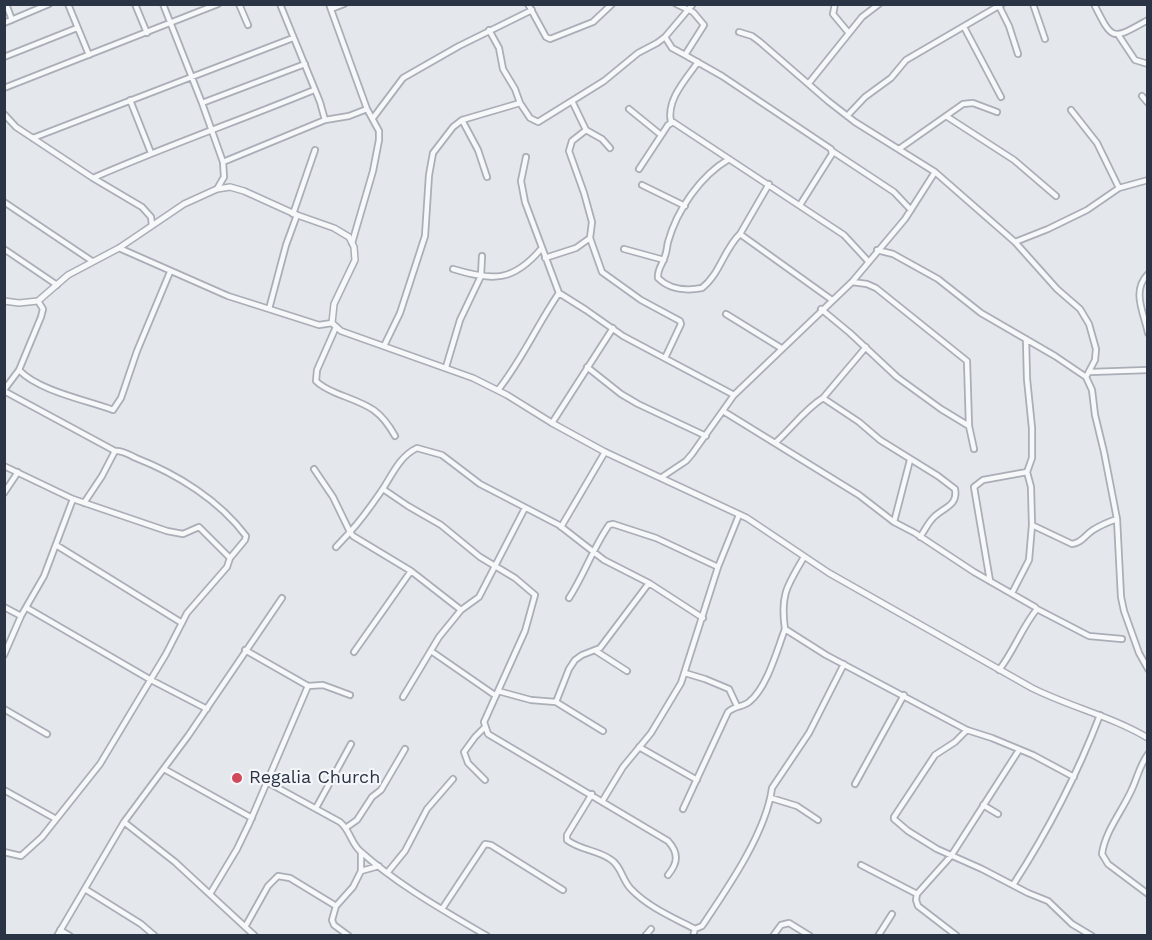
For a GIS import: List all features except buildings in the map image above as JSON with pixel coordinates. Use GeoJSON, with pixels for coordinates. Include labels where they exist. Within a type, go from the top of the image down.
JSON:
{"type":"FeatureCollection","features":[{"type":"Feature","properties":{"kind":"street"},"geometry":{"type":"LineString","coordinates":[[6,4],[12,20]]}},
{"type":"Feature","properties":{"kind":"street"},"geometry":{"type":"LineString","coordinates":[[4,23],[49,4]]}},
{"type":"Feature","properties":{"kind":"street"},"geometry":{"type":"LineString","coordinates":[[68,4],[89,55]]}},
{"type":"Feature","properties":{"kind":"street"},"geometry":{"type":"LineString","coordinates":[[135,4],[147,33]]}},
{"type":"Feature","properties":{"kind":"street"},"geometry":{"type":"LineString","coordinates":[[163,4],[223,162],[224,177],[217,189]]}},
{"type":"Feature","properties":{"kind":"street"},"geometry":{"type":"LineString","coordinates":[[4,88],[171,25],[218,4]]}},
{"type":"Feature","properties":{"kind":"street"},"geometry":{"type":"LineString","coordinates":[[239,4],[248,25]]}},
{"type":"Feature","properties":{"kind":"street"},"geometry":{"type":"LineString","coordinates":[[280,4],[325,120]]}},
{"type":"Feature","properties":{"kind":"street"},"geometry":{"type":"LineString","coordinates":[[344,4],[330,7],[367,109],[379,131],[380,140],[366,200],[352,243],[355,261],[334,304],[334,325],[317,370],[316,380],[329,390],[381,414],[395,436]]}},
{"type":"Feature","properties":{"kind":"street"},"geometry":{"type":"LineString","coordinates":[[528,4],[546,38],[550,39],[593,22],[612,4]]}},
{"type":"Feature","properties":{"kind":"street"},"geometry":{"type":"LineString","coordinates":[[676,4],[698,16],[704,24],[685,55]]}},
{"type":"Feature","properties":{"kind":"street"},"geometry":{"type":"LineString","coordinates":[[489,30],[499,48],[503,69],[520,102],[530,118],[538,122],[604,81],[638,53],[665,37],[693,4]]}},
{"type":"Feature","properties":{"kind":"street"},"geometry":{"type":"LineString","coordinates":[[835,4],[832,14],[848,32]]}},
{"type":"Feature","properties":{"kind":"street"},"geometry":{"type":"LineString","coordinates":[[809,83],[848,32],[879,4]]}},
{"type":"Feature","properties":{"kind":"street"},"geometry":{"type":"LineString","coordinates":[[1033,4],[1045,39]]}},
{"type":"Feature","properties":{"kind":"street"},"geometry":{"type":"LineString","coordinates":[[1094,4],[1108,30],[1119,36],[1135,60],[1148,64]]}},
{"type":"Feature","properties":{"kind":"street"},"geometry":{"type":"LineString","coordinates":[[847,116],[865,97],[891,78],[906,60],[1001,5],[1018,54]]}},
{"type":"Feature","properties":{"kind":"street"},"geometry":{"type":"LineString","coordinates":[[373,118],[403,78],[489,30],[532,10]]}},
{"type":"Feature","properties":{"kind":"street"},"geometry":{"type":"LineString","coordinates":[[1119,36],[1148,20]]}},
{"type":"Feature","properties":{"kind":"street"},"geometry":{"type":"LineString","coordinates":[[964,27],[1001,96]]}},
{"type":"Feature","properties":{"kind":"street"},"geometry":{"type":"LineString","coordinates":[[4,57],[78,28]]}},
{"type":"Feature","properties":{"kind":"street"},"geometry":{"type":"LineString","coordinates":[[739,32],[745,32],[760,42],[847,116],[935,172],[1015,242],[1085,316],[1096,349],[1095,360],[1088,374],[1117,519],[1121,597],[1139,653],[1148,669]]}},
{"type":"Feature","properties":{"kind":"street"},"geometry":{"type":"LineString","coordinates":[[665,37],[672,48],[722,75],[894,192],[911,210]]}},
{"type":"Feature","properties":{"kind":"street"},"geometry":{"type":"LineString","coordinates":[[33,138],[293,38]]}},
{"type":"Feature","properties":{"kind":"street"},"geometry":{"type":"LineString","coordinates":[[698,62],[672,102],[669,112],[671,122],[844,235],[868,261]]}},
{"type":"Feature","properties":{"kind":"street"},"geometry":{"type":"LineString","coordinates":[[202,102],[305,64]]}},
{"type":"Feature","properties":{"kind":"street"},"geometry":{"type":"LineString","coordinates":[[93,178],[314,90]]}},
{"type":"Feature","properties":{"kind":"street"},"geometry":{"type":"LineString","coordinates":[[1142,96],[1148,103]]}},
{"type":"Feature","properties":{"kind":"street"},"geometry":{"type":"LineString","coordinates":[[130,100],[151,153]]}},
{"type":"Feature","properties":{"kind":"street"},"geometry":{"type":"LineString","coordinates":[[572,101],[586,130],[602,139],[610,148]]}},
{"type":"Feature","properties":{"kind":"street"},"geometry":{"type":"LineString","coordinates":[[384,346],[400,313],[423,245],[433,153],[453,127],[462,120],[520,102]]}},
{"type":"Feature","properties":{"kind":"street"},"geometry":{"type":"LineString","coordinates":[[899,149],[963,104],[982,105],[997,112]]}},
{"type":"Feature","properties":{"kind":"street"},"geometry":{"type":"LineString","coordinates":[[223,162],[325,120],[349,116],[367,109]]}},
{"type":"Feature","properties":{"kind":"street"},"geometry":{"type":"LineString","coordinates":[[629,109],[661,135]]}},
{"type":"Feature","properties":{"kind":"street"},"geometry":{"type":"LineString","coordinates":[[1071,110],[1098,143],[1119,188]]}},
{"type":"Feature","properties":{"kind":"street"},"geometry":{"type":"LineString","coordinates":[[4,114],[16,127],[146,210],[151,217],[152,225]]}},
{"type":"Feature","properties":{"kind":"street"},"geometry":{"type":"LineString","coordinates":[[946,116],[1014,160],[1056,196]]}},
{"type":"Feature","properties":{"kind":"street"},"geometry":{"type":"LineString","coordinates":[[462,120],[478,150],[487,177]]}},
{"type":"Feature","properties":{"kind":"street"},"geometry":{"type":"LineString","coordinates":[[639,169],[671,122]]}},
{"type":"Feature","properties":{"kind":"street"},"geometry":{"type":"LineString","coordinates":[[586,130],[572,141],[569,151],[592,222],[590,238],[602,272],[641,300],[680,321],[680,330],[665,358]]}},
{"type":"Feature","properties":{"kind":"street"},"geometry":{"type":"LineString","coordinates":[[269,309],[315,150]]}},
{"type":"Feature","properties":{"kind":"street"},"geometry":{"type":"LineString","coordinates":[[800,205],[832,152]]}},
{"type":"Feature","properties":{"kind":"street"},"geometry":{"type":"LineString","coordinates":[[526,157],[520,181],[544,258],[559,293],[613,328],[734,395]]}},
{"type":"Feature","properties":{"kind":"street"},"geometry":{"type":"LineString","coordinates":[[729,159],[717,166],[702,180],[686,206],[668,241],[664,260],[658,272],[661,281],[684,290],[702,288],[711,279],[727,249],[740,234],[769,184]]}},
{"type":"Feature","properties":{"kind":"street"},"geometry":{"type":"LineString","coordinates":[[663,477],[686,461],[734,395],[821,309],[852,282],[911,210],[935,172]]}},
{"type":"Feature","properties":{"kind":"street"},"geometry":{"type":"LineString","coordinates":[[1015,242],[1087,210],[1119,188],[1148,180]]}},
{"type":"Feature","properties":{"kind":"street"},"geometry":{"type":"LineString","coordinates":[[642,185],[686,206]]}},
{"type":"Feature","properties":{"kind":"street"},"geometry":{"type":"LineString","coordinates":[[4,301],[20,303],[38,301],[68,275],[119,248],[192,200],[217,189],[236,188],[339,230],[352,243]]}},
{"type":"Feature","properties":{"kind":"street"},"geometry":{"type":"LineString","coordinates":[[4,202],[92,261]]}},
{"type":"Feature","properties":{"kind":"street"},"geometry":{"type":"LineString","coordinates":[[740,234],[832,300]]}},
{"type":"Feature","properties":{"kind":"street"},"geometry":{"type":"LineString","coordinates":[[544,258],[576,248],[590,238]]}},
{"type":"Feature","properties":{"kind":"street"},"geometry":{"type":"LineString","coordinates":[[119,248],[228,296],[320,325],[334,325],[346,333],[446,367],[498,390],[605,452],[663,477],[764,528],[804,557],[999,670],[1048,696],[1100,715],[1148,738]]}},
{"type":"Feature","properties":{"kind":"street"},"geometry":{"type":"LineString","coordinates":[[4,249],[57,285]]}},
{"type":"Feature","properties":{"kind":"street"},"geometry":{"type":"LineString","coordinates":[[453,269],[481,276],[505,276],[524,267],[542,249]]}},
{"type":"Feature","properties":{"kind":"street"},"geometry":{"type":"LineString","coordinates":[[624,249],[664,260]]}},
{"type":"Feature","properties":{"kind":"street"},"geometry":{"type":"LineString","coordinates":[[877,250],[893,254],[938,279],[974,308],[1088,374],[1148,370]]}},
{"type":"Feature","properties":{"kind":"street"},"geometry":{"type":"LineString","coordinates":[[446,367],[460,320],[481,276],[482,256]]}},
{"type":"Feature","properties":{"kind":"street"},"geometry":{"type":"LineString","coordinates":[[20,370],[25,376],[53,389],[113,410],[121,398],[137,351],[170,272]]}},
{"type":"Feature","properties":{"kind":"street"},"geometry":{"type":"LineString","coordinates":[[1148,274],[1143,278],[1139,292],[1148,333]]}},
{"type":"Feature","properties":{"kind":"street"},"geometry":{"type":"LineString","coordinates":[[852,282],[876,288],[967,361],[969,426],[974,449]]}},
{"type":"Feature","properties":{"kind":"street"},"geometry":{"type":"LineString","coordinates":[[498,390],[511,374],[536,326],[559,293]]}},
{"type":"Feature","properties":{"kind":"street"},"geometry":{"type":"LineString","coordinates":[[4,852],[21,856],[42,837],[100,764],[191,608],[227,567],[230,558],[246,536],[216,506],[169,472],[124,452],[115,451],[4,391],[20,370],[41,317],[43,309],[38,301]]}},
{"type":"Feature","properties":{"kind":"street"},"geometry":{"type":"LineString","coordinates":[[821,309],[897,377],[969,426]]}},
{"type":"Feature","properties":{"kind":"street"},"geometry":{"type":"LineString","coordinates":[[726,314],[781,348]]}},
{"type":"Feature","properties":{"kind":"street"},"geometry":{"type":"LineString","coordinates":[[552,423],[613,328]]}},
{"type":"Feature","properties":{"kind":"street"},"geometry":{"type":"LineString","coordinates":[[1012,593],[1029,560],[1032,525],[1031,487],[1027,472],[1032,458],[1032,428],[1026,339]]}},
{"type":"Feature","properties":{"kind":"street"},"geometry":{"type":"LineString","coordinates":[[775,443],[812,405],[823,398],[866,347]]}},
{"type":"Feature","properties":{"kind":"street"},"geometry":{"type":"LineString","coordinates":[[587,367],[621,394],[638,404],[706,436]]}},
{"type":"Feature","properties":{"kind":"street"},"geometry":{"type":"LineString","coordinates":[[823,398],[859,422],[880,440],[950,483],[956,492],[953,503],[932,518],[920,537]]}},
{"type":"Feature","properties":{"kind":"street"},"geometry":{"type":"LineString","coordinates":[[723,411],[859,495],[894,522],[1037,609],[1089,636],[1122,639]]}},
{"type":"Feature","properties":{"kind":"street"},"geometry":{"type":"LineString","coordinates":[[336,547],[350,532],[396,467],[417,448],[442,455],[480,484],[561,527],[592,552],[649,583],[703,618]]}},
{"type":"Feature","properties":{"kind":"street"},"geometry":{"type":"LineString","coordinates":[[84,503],[115,451]]}},
{"type":"Feature","properties":{"kind":"street"},"geometry":{"type":"LineString","coordinates":[[561,527],[605,452]]}},
{"type":"Feature","properties":{"kind":"street"},"geometry":{"type":"LineString","coordinates":[[894,522],[910,460]]}},
{"type":"Feature","properties":{"kind":"street"},"geometry":{"type":"LineString","coordinates":[[4,466],[73,499],[174,532],[183,534],[199,527],[230,558]]}},
{"type":"Feature","properties":{"kind":"street"},"geometry":{"type":"LineString","coordinates":[[314,469],[333,497],[352,536],[411,571],[461,610]]}},
{"type":"Feature","properties":{"kind":"street"},"geometry":{"type":"LineString","coordinates":[[4,493],[18,472]]}},
{"type":"Feature","properties":{"kind":"street"},"geometry":{"type":"LineString","coordinates":[[990,581],[974,487],[978,481],[1027,472]]}},
{"type":"Feature","properties":{"kind":"street"},"geometry":{"type":"LineString","coordinates":[[382,489],[441,525],[496,567],[527,587],[536,598],[525,631],[484,722],[484,728],[488,734],[603,800],[668,841],[674,847],[677,857],[676,864],[668,875]]}},
{"type":"Feature","properties":{"kind":"street"},"geometry":{"type":"LineString","coordinates":[[4,654],[21,616],[44,576],[73,499]]}},
{"type":"Feature","properties":{"kind":"street"},"geometry":{"type":"LineString","coordinates":[[403,697],[430,651],[461,610],[479,597],[525,508]]}},
{"type":"Feature","properties":{"kind":"street"},"geometry":{"type":"LineString","coordinates":[[603,800],[623,767],[663,716],[686,673],[718,567],[739,515]]}},
{"type":"Feature","properties":{"kind":"street"},"geometry":{"type":"LineString","coordinates":[[1032,525],[1072,544],[1082,541],[1090,532],[1106,522],[1117,519]]}},
{"type":"Feature","properties":{"kind":"street"},"geometry":{"type":"LineString","coordinates":[[569,598],[581,580],[592,552],[606,528],[613,524],[656,538],[718,567]]}},
{"type":"Feature","properties":{"kind":"street"},"geometry":{"type":"LineString","coordinates":[[56,545],[182,623]]}},
{"type":"Feature","properties":{"kind":"street"},"geometry":{"type":"LineString","coordinates":[[682,809],[728,712],[749,702],[765,680],[785,629],[782,602],[804,557]]}},
{"type":"Feature","properties":{"kind":"street"},"geometry":{"type":"LineString","coordinates":[[354,652],[411,571]]}},
{"type":"Feature","properties":{"kind":"street"},"geometry":{"type":"LineString","coordinates":[[556,702],[575,660],[582,655],[596,651],[649,583]]}},
{"type":"Feature","properties":{"kind":"street"},"geometry":{"type":"LineString","coordinates":[[69,936],[59,933],[124,822],[207,709],[282,598]]}},
{"type":"Feature","properties":{"kind":"street"},"geometry":{"type":"LineString","coordinates":[[4,607],[21,616]]}},
{"type":"Feature","properties":{"kind":"street"},"geometry":{"type":"LineString","coordinates":[[27,608],[151,680],[207,709]]}},
{"type":"Feature","properties":{"kind":"street"},"geometry":{"type":"LineString","coordinates":[[999,670],[1037,609]]}},
{"type":"Feature","properties":{"kind":"street"},"geometry":{"type":"LineString","coordinates":[[785,629],[844,664],[967,730],[1047,761],[1074,777]]}},
{"type":"Feature","properties":{"kind":"street"},"geometry":{"type":"LineString","coordinates":[[245,650],[308,686],[322,686],[350,695]]}},
{"type":"Feature","properties":{"kind":"street"},"geometry":{"type":"LineString","coordinates":[[430,651],[497,694],[556,702],[603,731]]}},
{"type":"Feature","properties":{"kind":"street"},"geometry":{"type":"LineString","coordinates":[[596,651],[627,671]]}},
{"type":"Feature","properties":{"kind":"street"},"geometry":{"type":"LineString","coordinates":[[695,929],[702,926],[730,886],[753,843],[771,798],[772,788],[809,733],[844,664]]}},
{"type":"Feature","properties":{"kind":"street"},"geometry":{"type":"LineString","coordinates":[[686,673],[729,689],[737,706]]}},
{"type":"Feature","properties":{"kind":"street"},"geometry":{"type":"LineString","coordinates":[[210,894],[237,849],[252,818],[308,686]]}},
{"type":"Feature","properties":{"kind":"street"},"geometry":{"type":"LineString","coordinates":[[855,784],[904,695]]}},
{"type":"Feature","properties":{"kind":"street"},"geometry":{"type":"LineString","coordinates":[[4,709],[47,734]]}},
{"type":"Feature","properties":{"kind":"street"},"geometry":{"type":"LineString","coordinates":[[1013,885],[1043,837],[1074,777],[1100,715]]}},
{"type":"Feature","properties":{"kind":"street"},"geometry":{"type":"LineString","coordinates":[[484,728],[464,752],[468,763],[484,780]]}},
{"type":"Feature","properties":{"kind":"street"},"geometry":{"type":"LineString","coordinates":[[967,730],[955,742],[935,755],[894,817],[896,822],[922,841],[1048,901],[1072,924],[1092,936]]}},
{"type":"Feature","properties":{"kind":"street"},"geometry":{"type":"LineString","coordinates":[[316,808],[351,744]]}},
{"type":"Feature","properties":{"kind":"street"},"geometry":{"type":"LineString","coordinates":[[639,747],[697,780]]}},
{"type":"Feature","properties":{"kind":"street"},"geometry":{"type":"LineString","coordinates":[[347,827],[357,820],[372,797],[381,790],[405,749]]}},
{"type":"Feature","properties":{"kind":"street"},"geometry":{"type":"LineString","coordinates":[[957,936],[918,906],[916,894],[951,856],[1019,750]]}},
{"type":"Feature","properties":{"kind":"street"},"geometry":{"type":"LineString","coordinates":[[1148,754],[1138,770],[1133,788],[1106,840],[1102,854],[1108,864],[1148,894]]}},
{"type":"Feature","properties":{"kind":"street"},"geometry":{"type":"LineString","coordinates":[[164,769],[252,818]]}},
{"type":"Feature","properties":{"kind":"street"},"geometry":{"type":"LineString","coordinates":[[387,873],[405,850],[427,809],[453,779]]}},
{"type":"Feature","properties":{"kind":"street"},"geometry":{"type":"LineString","coordinates":[[267,782],[347,827],[356,847],[387,873],[487,936]]}},
{"type":"Feature","properties":{"kind":"street"},"geometry":{"type":"LineString","coordinates":[[4,790],[56,819]]}},
{"type":"Feature","properties":{"kind":"street"},"geometry":{"type":"LineString","coordinates":[[592,794],[567,836],[567,840],[583,849],[610,858],[634,893],[654,907],[695,929]]}},
{"type":"Feature","properties":{"kind":"street"},"geometry":{"type":"LineString","coordinates":[[771,798],[797,806],[818,820]]}},
{"type":"Feature","properties":{"kind":"street"},"geometry":{"type":"LineString","coordinates":[[983,805],[998,814]]}},
{"type":"Feature","properties":{"kind":"street"},"geometry":{"type":"LineString","coordinates":[[124,822],[175,862],[255,936]]}},
{"type":"Feature","properties":{"kind":"street"},"geometry":{"type":"LineString","coordinates":[[442,909],[485,844],[491,844],[563,890]]}},
{"type":"Feature","properties":{"kind":"street"},"geometry":{"type":"LineString","coordinates":[[349,936],[334,925],[332,920],[336,906],[353,887],[361,872],[361,852]]}},
{"type":"Feature","properties":{"kind":"street"},"geometry":{"type":"LineString","coordinates":[[861,865],[916,894]]}},
{"type":"Feature","properties":{"kind":"street"},"geometry":{"type":"LineString","coordinates":[[361,872],[379,866]]}},
{"type":"Feature","properties":{"kind":"street"},"geometry":{"type":"LineString","coordinates":[[245,927],[268,886],[278,876],[290,878],[336,906]]}},
{"type":"Feature","properties":{"kind":"street"},"geometry":{"type":"LineString","coordinates":[[85,889],[141,924],[155,936]]}},
{"type":"Feature","properties":{"kind":"street"},"geometry":{"type":"LineString","coordinates":[[878,936],[892,914]]}},
{"type":"Feature","properties":{"kind":"street"},"geometry":{"type":"LineString","coordinates":[[773,936],[781,925],[789,923],[810,936]]}},
{"type":"Feature","properties":{"kind":"street"},"geometry":{"type":"LineString","coordinates":[[645,936],[651,929]]}},
{"type":"Feature","properties":{"kind":"street"},"geometry":{"type":"LineString","coordinates":[[693,936],[695,929]]}},
{"type":"Feature","properties":{"kind":"place","name":"Regalia Church"},"geometry":{"type":"Point","coordinates":[237,778]}}]}
